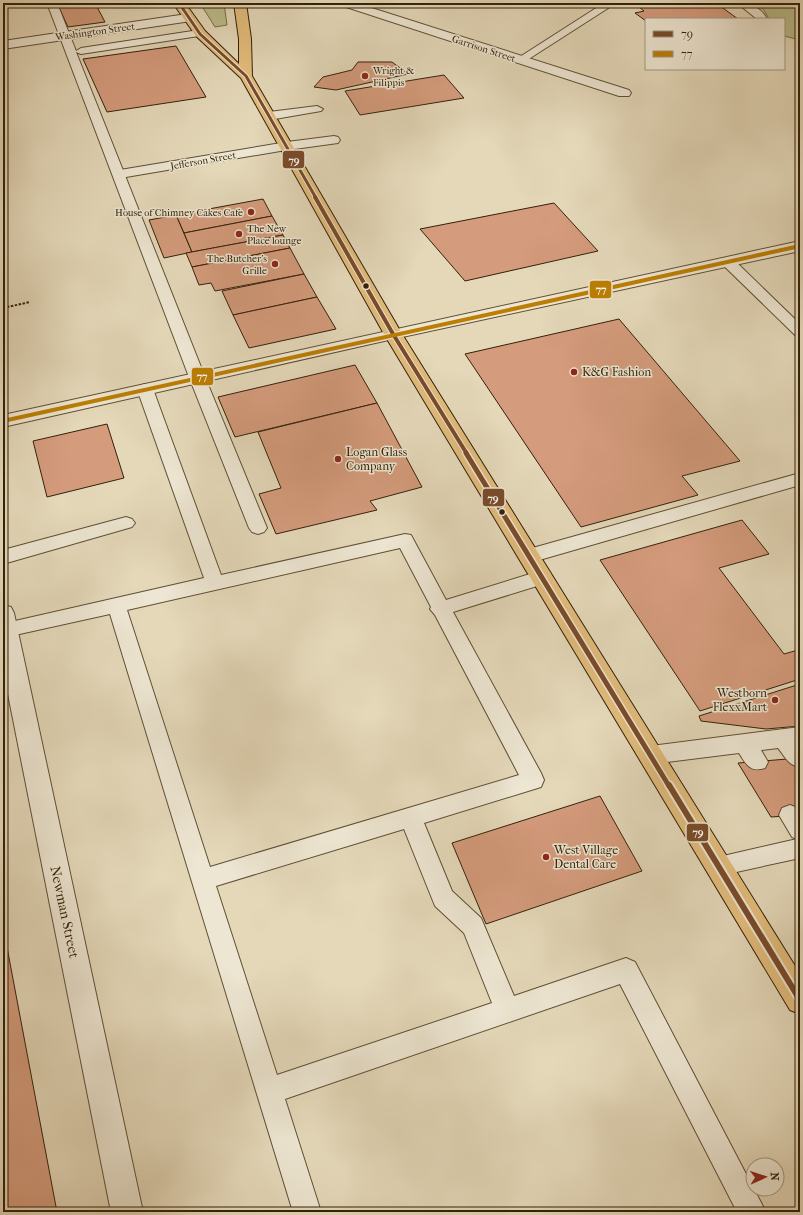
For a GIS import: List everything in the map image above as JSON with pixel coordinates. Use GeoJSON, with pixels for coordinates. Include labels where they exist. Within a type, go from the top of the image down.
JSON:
{"type":"FeatureCollection","features":[{"type":"Feature","properties":{"kind":"main road"},"geometry":{"type":"LineString","coordinates":[[179,3],[187,18],[211,47],[246,76],[393,334],[543,577],[718,866],[799,995]]}},
{"type":"Feature","properties":{"kind":"main road"},"geometry":{"type":"LineString","coordinates":[[240,3],[245,39],[246,76]]}},
{"type":"Feature","properties":{"kind":"street","name":"Garrison Street"},"geometry":{"type":"LineString","coordinates":[[344,3],[624,93]]}},
{"type":"Feature","properties":{"kind":"street","name":"Washington Street"},"geometry":{"type":"LineString","coordinates":[[3,45],[187,18]]}},
{"type":"Feature","properties":{"kind":"street","name":"Jefferson Street"},"geometry":{"type":"LineString","coordinates":[[120,174],[287,146]]}},
{"type":"Feature","properties":{"kind":"street"},"geometry":{"type":"LineString","coordinates":[[3,421],[197,377],[800,246]]}},
{"type":"Feature","properties":{"kind":"street","name":"Newman Street"},"geometry":{"type":"LineString","coordinates":[[5,622],[127,1212]]}},
{"type":"Feature","properties":{"kind":"lane"},"geometry":{"type":"LineString","coordinates":[[52,3],[120,174],[197,377],[258,528]]}},
{"type":"Feature","properties":{"kind":"lane"},"geometry":{"type":"LineString","coordinates":[[520,60],[610,3]]}},
{"type":"Feature","properties":{"kind":"lane"},"geometry":{"type":"LineString","coordinates":[[742,3],[760,15],[762,18]]}},
{"type":"Feature","properties":{"kind":"lane"},"geometry":{"type":"LineString","coordinates":[[146,24],[152,40]]}},
{"type":"Feature","properties":{"kind":"lane"},"geometry":{"type":"LineString","coordinates":[[81,51],[200,33]]}},
{"type":"Feature","properties":{"kind":"lane"},"geometry":{"type":"LineString","coordinates":[[269,116],[317,109]]}},
{"type":"Feature","properties":{"kind":"lane"},"geometry":{"type":"LineString","coordinates":[[287,146],[334,140]]}},
{"type":"Feature","properties":{"kind":"lane"},"geometry":{"type":"LineString","coordinates":[[728,262],[800,332]]}},
{"type":"Feature","properties":{"kind":"lane"},"geometry":{"type":"LineString","coordinates":[[145,389],[215,583]]}},
{"type":"Feature","properties":{"kind":"lane"},"geometry":{"type":"LineString","coordinates":[[529,556],[800,479]]}},
{"type":"Feature","properties":{"kind":"lane"},"geometry":{"type":"LineString","coordinates":[[3,557],[126,523]]}},
{"type":"Feature","properties":{"kind":"lane"},"geometry":{"type":"LineString","coordinates":[[5,622],[116,604],[405,540],[440,609],[533,780],[202,880]]}},
{"type":"Feature","properties":{"kind":"lane"},"geometry":{"type":"LineString","coordinates":[[440,609],[543,577]]}},
{"type":"Feature","properties":{"kind":"lane"},"geometry":{"type":"LineString","coordinates":[[116,604],[307,1212]]}},
{"type":"Feature","properties":{"kind":"lane"},"geometry":{"type":"LineString","coordinates":[[651,755],[792,737],[798,758]]}},
{"type":"Feature","properties":{"kind":"lane"},"geometry":{"type":"LineString","coordinates":[[744,742],[757,762]]}},
{"type":"Feature","properties":{"kind":"lane"},"geometry":{"type":"LineString","coordinates":[[410,816],[444,898],[473,926],[507,1010]]}},
{"type":"Feature","properties":{"kind":"lane"},"geometry":{"type":"LineString","coordinates":[[718,866],[800,848]]}},
{"type":"Feature","properties":{"kind":"lane"},"geometry":{"type":"LineString","coordinates":[[269,1091],[626,970],[752,1212]]}},
{"type":"Feature","properties":{"kind":"path"},"geometry":{"type":"LineString","coordinates":[[3,308],[30,302]]}},
{"type":"Feature","properties":{"kind":"green space"},"geometry":{"type":"Polygon","coordinates":[[[200,3],[224,3],[227,25],[215,27],[200,3]]]}},
{"type":"Feature","properties":{"kind":"green space"},"geometry":{"type":"Polygon","coordinates":[[[754,3],[800,3],[800,40],[785,36],[785,18],[768,18],[764,10],[754,3]]]}},
{"type":"Feature","properties":{"kind":"building"},"geometry":{"type":"Polygon","coordinates":[[[57,3],[95,3],[105,22],[68,27],[57,3]]]}},
{"type":"Feature","properties":{"kind":"building"},"geometry":{"type":"Polygon","coordinates":[[[634,3],[716,3],[737,18],[645,18],[645,20],[635,13],[644,11],[634,3]]]}},
{"type":"Feature","properties":{"kind":"building"},"geometry":{"type":"Polygon","coordinates":[[[176,46],[206,97],[107,112],[83,59],[176,46]]]}},
{"type":"Feature","properties":{"kind":"building","name":"Wright & Filippis"},"geometry":{"type":"Polygon","coordinates":[[[358,62],[392,62],[408,74],[336,90],[314,87],[323,77],[352,70],[358,62]]]}},
{"type":"Feature","properties":{"kind":"building"},"geometry":{"type":"Polygon","coordinates":[[[444,75],[464,98],[360,115],[345,91],[444,75]]]}},
{"type":"Feature","properties":{"kind":"building"},"geometry":{"type":"Polygon","coordinates":[[[263,199],[272,216],[184,233],[176,215],[263,199]]]}},
{"type":"Feature","properties":{"kind":"building"},"geometry":{"type":"Polygon","coordinates":[[[554,203],[598,251],[465,281],[420,229],[554,203]]]}},
{"type":"Feature","properties":{"kind":"building"},"geometry":{"type":"Polygon","coordinates":[[[176,215],[192,252],[164,258],[149,220],[176,215]]]}},
{"type":"Feature","properties":{"kind":"building"},"geometry":{"type":"Polygon","coordinates":[[[272,216],[283,235],[192,252],[184,233],[272,216]]]}},
{"type":"Feature","properties":{"kind":"building"},"geometry":{"type":"Polygon","coordinates":[[[283,235],[290,248],[192,267],[186,253],[283,235]]]}},
{"type":"Feature","properties":{"kind":"building"},"geometry":{"type":"Polygon","coordinates":[[[290,248],[304,274],[215,291],[211,283],[199,285],[192,267],[290,248]]]}},
{"type":"Feature","properties":{"kind":"building"},"geometry":{"type":"Polygon","coordinates":[[[304,274],[317,297],[233,315],[222,291],[304,274]]]}},
{"type":"Feature","properties":{"kind":"building"},"geometry":{"type":"Polygon","coordinates":[[[317,297],[336,329],[249,348],[233,315],[317,297]]]}},
{"type":"Feature","properties":{"kind":"building"},"geometry":{"type":"Polygon","coordinates":[[[619,319],[740,461],[682,476],[698,495],[581,527],[465,354],[619,319]]]}},
{"type":"Feature","properties":{"kind":"building"},"geometry":{"type":"Polygon","coordinates":[[[355,365],[377,403],[235,437],[218,397],[355,365]]]}},
{"type":"Feature","properties":{"kind":"building","name":"Logan Glass Company"},"geometry":{"type":"Polygon","coordinates":[[[377,403],[422,487],[370,501],[377,510],[276,534],[259,494],[281,488],[258,432],[377,403]]]}},
{"type":"Feature","properties":{"kind":"building"},"geometry":{"type":"Polygon","coordinates":[[[107,424],[124,478],[47,497],[33,441],[107,424]]]}},
{"type":"Feature","properties":{"kind":"building"},"geometry":{"type":"Polygon","coordinates":[[[742,520],[769,554],[719,568],[784,654],[798,650],[800,652],[800,679],[700,711],[600,560],[742,520]]]}},
{"type":"Feature","properties":{"kind":"building","name":"Westborn FlexxMart"},"geometry":{"type":"Polygon","coordinates":[[[800,684],[800,726],[766,729],[701,721],[699,716],[800,684]]]}},
{"type":"Feature","properties":{"kind":"building"},"geometry":{"type":"Polygon","coordinates":[[[800,758],[800,815],[771,817],[738,763],[800,758]]]}},
{"type":"Feature","properties":{"kind":"building","name":"West Village Dental Care"},"geometry":{"type":"Polygon","coordinates":[[[600,796],[642,871],[486,924],[452,843],[600,796]]]}},
{"type":"Feature","properties":{"kind":"building"},"geometry":{"type":"Polygon","coordinates":[[[3,926],[57,1212],[3,1212],[3,926]]]}},
{"type":"Feature","properties":{"kind":"transit line","name":"79"},"geometry":{"type":"LineString","coordinates":[[179,3],[185,14],[200,34],[246,76],[393,334],[800,1000]]}},
{"type":"Feature","properties":{"kind":"transit line","name":"77"},"geometry":{"type":"LineString","coordinates":[[3,421],[393,334],[800,246]]}},
{"type":"Feature","properties":{"kind":"place","name":"Wright & Filippis"},"geometry":{"type":"Point","coordinates":[365,76]}},
{"type":"Feature","properties":{"kind":"place","name":"House of Chimney Cakes Cafe"},"geometry":{"type":"Point","coordinates":[251,212]}},
{"type":"Feature","properties":{"kind":"place","name":"The New Place lounge"},"geometry":{"type":"Point","coordinates":[239,234]}},
{"type":"Feature","properties":{"kind":"place","name":"The Butcher’s Grille"},"geometry":{"type":"Point","coordinates":[275,264]}},
{"type":"Feature","properties":{"kind":"place","name":"K&G Fashion"},"geometry":{"type":"Point","coordinates":[574,372]}},
{"type":"Feature","properties":{"kind":"place","name":"Logan Glass Company"},"geometry":{"type":"Point","coordinates":[338,459]}},
{"type":"Feature","properties":{"kind":"place","name":"Westborn FlexxMart"},"geometry":{"type":"Point","coordinates":[775,700]}},
{"type":"Feature","properties":{"kind":"place","name":"West Village Dental Care"},"geometry":{"type":"Point","coordinates":[546,857]}}]}
